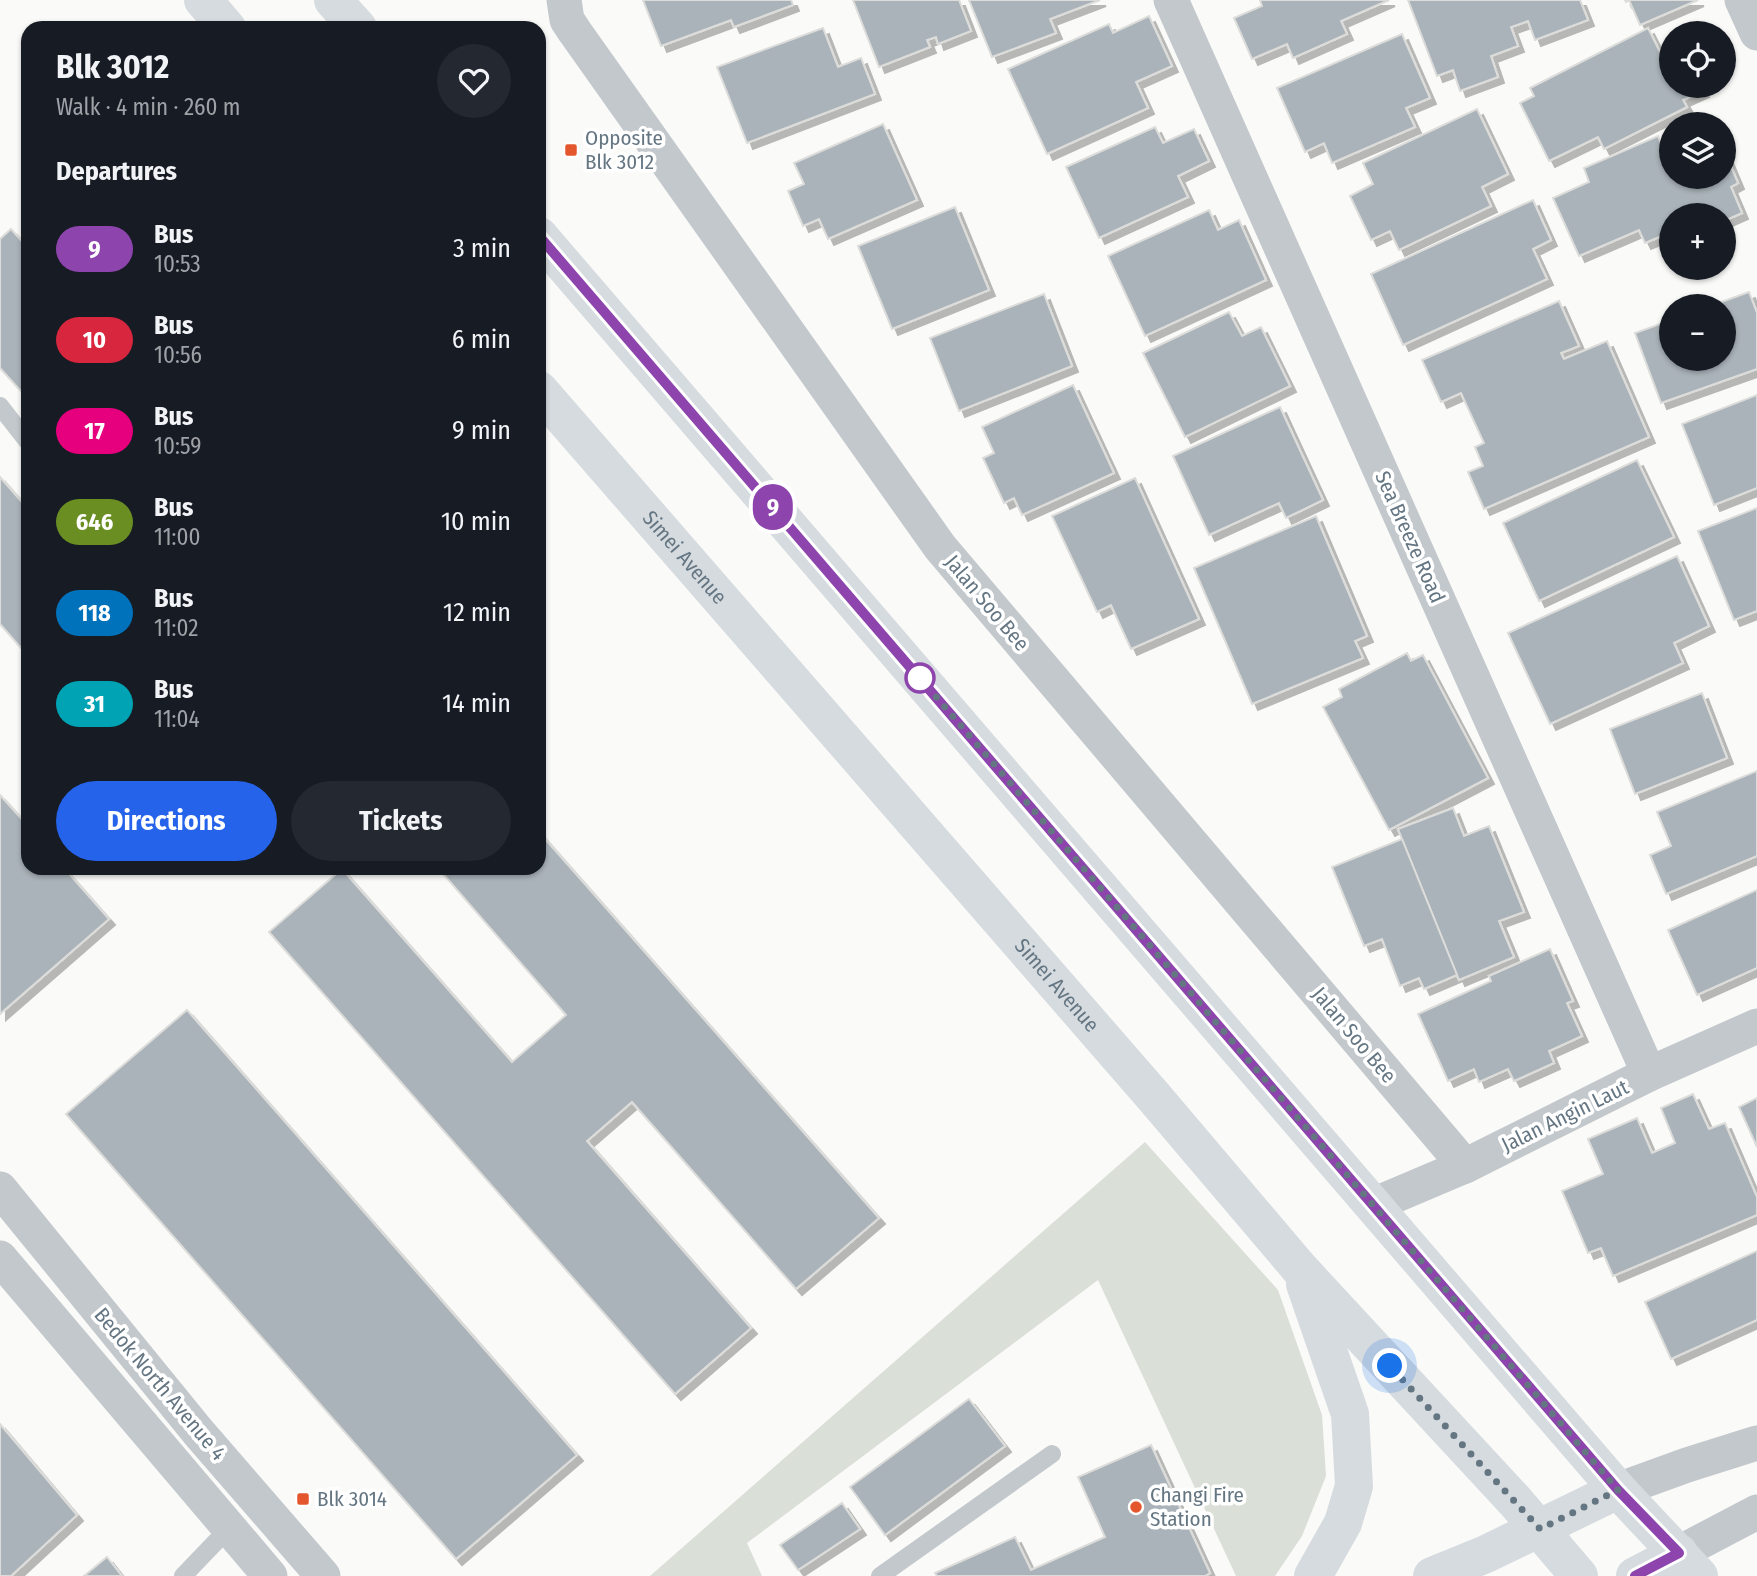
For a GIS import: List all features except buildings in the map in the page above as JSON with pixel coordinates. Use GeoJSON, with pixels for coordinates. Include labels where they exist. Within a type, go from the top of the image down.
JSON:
{"type":"FeatureCollection","features":[{"type":"Feature","properties":{"kind":"main road"},"geometry":{"type":"LineString","coordinates":[[203,0],[221,21]]}},
{"type":"Feature","properties":{"kind":"main road"},"geometry":{"type":"LineString","coordinates":[[333,0],[352,21]]}},
{"type":"Feature","properties":{"kind":"main road"},"geometry":{"type":"LineString","coordinates":[[546,244],[1618,1490],[1689,1564]]}},
{"type":"Feature","properties":{"kind":"main road","name":"Simei Avenue"},"geometry":{"type":"LineString","coordinates":[[546,398],[1154,1097],[1300,1269],[1540,1529],[1579,1576]]}},
{"type":"Feature","properties":{"kind":"main road"},"geometry":{"type":"LineString","coordinates":[[1300,1269],[1350,1414],[1354,1486],[1343,1523],[1313,1576]]}},
{"type":"Feature","properties":{"kind":"main road"},"geometry":{"type":"LineString","coordinates":[[1432,1576],[1540,1529],[1618,1490]]}},
{"type":"Feature","properties":{"kind":"main road"},"geometry":{"type":"LineString","coordinates":[[1635,1576],[1689,1564]]}},
{"type":"Feature","properties":{"kind":"street","name":"Jalan Soo Bee"},"geometry":{"type":"LineString","coordinates":[[564,0],[567,20],[575,32],[940,547],[1465,1166]]}},
{"type":"Feature","properties":{"kind":"street","name":"Sea Breeze Road"},"geometry":{"type":"LineString","coordinates":[[1171,0],[1649,1074]]}},
{"type":"Feature","properties":{"kind":"street"},"geometry":{"type":"LineString","coordinates":[[1742,0],[1757,33]]}},
{"type":"Feature","properties":{"kind":"street","name":"Jalan Angin Laut"},"geometry":{"type":"LineString","coordinates":[[1373,1205],[1465,1166],[1649,1074],[1757,1026]]}},
{"type":"Feature","properties":{"kind":"street","name":"Bedok North Avenue 4"},"geometry":{"type":"LineString","coordinates":[[0,1189],[199,1433],[323,1576]]}},
{"type":"Feature","properties":{"kind":"street","name":"Bedok North Avenue 4"},"geometry":{"type":"LineString","coordinates":[[0,1258],[270,1576]]}},
{"type":"Feature","properties":{"kind":"street"},"geometry":{"type":"LineString","coordinates":[[1618,1490],[1757,1443]]}},
{"type":"Feature","properties":{"kind":"street"},"geometry":{"type":"LineString","coordinates":[[1689,1564],[1757,1512]]}},
{"type":"Feature","properties":{"kind":"lane"},"geometry":{"type":"LineString","coordinates":[[0,406],[21,433]]}},
{"type":"Feature","properties":{"kind":"lane"},"geometry":{"type":"LineString","coordinates":[[880,1576],[1052,1454]]}},
{"type":"Feature","properties":{"kind":"lane"},"geometry":{"type":"LineString","coordinates":[[183,1576],[229,1528]]}},
{"type":"Feature","properties":{"kind":"shaded area"},"geometry":{"type":"Polygon","coordinates":[[[1145,1142],[1278,1290],[1322,1415],[1326,1476],[1302,1536],[1275,1576],[1236,1576],[1098,1280],[747,1543],[762,1576],[650,1576],[1145,1142]]]}},
{"type":"Feature","properties":{"kind":"bus line","name":"9"},"geometry":{"type":"LineString","coordinates":[[546,244],[1618,1490],[1679,1553],[1635,1576]]}},
{"type":"Feature","properties":{"kind":"place","name":"Opposite Blk 3012"},"geometry":{"type":"Point","coordinates":[571,150]}},
{"type":"Feature","properties":{"kind":"place","name":"Blk 3014"},"geometry":{"type":"Point","coordinates":[303,1499]}},
{"type":"Feature","properties":{"kind":"place","name":"Changi Fire Station"},"geometry":{"type":"Point","coordinates":[1136,1507]}},
{"type":"Feature","properties":{"kind":"route"},"geometry":{"type":"LineString","coordinates":[[920,678],[1618,1490],[1540,1529],[1390,1366]]}}]}
